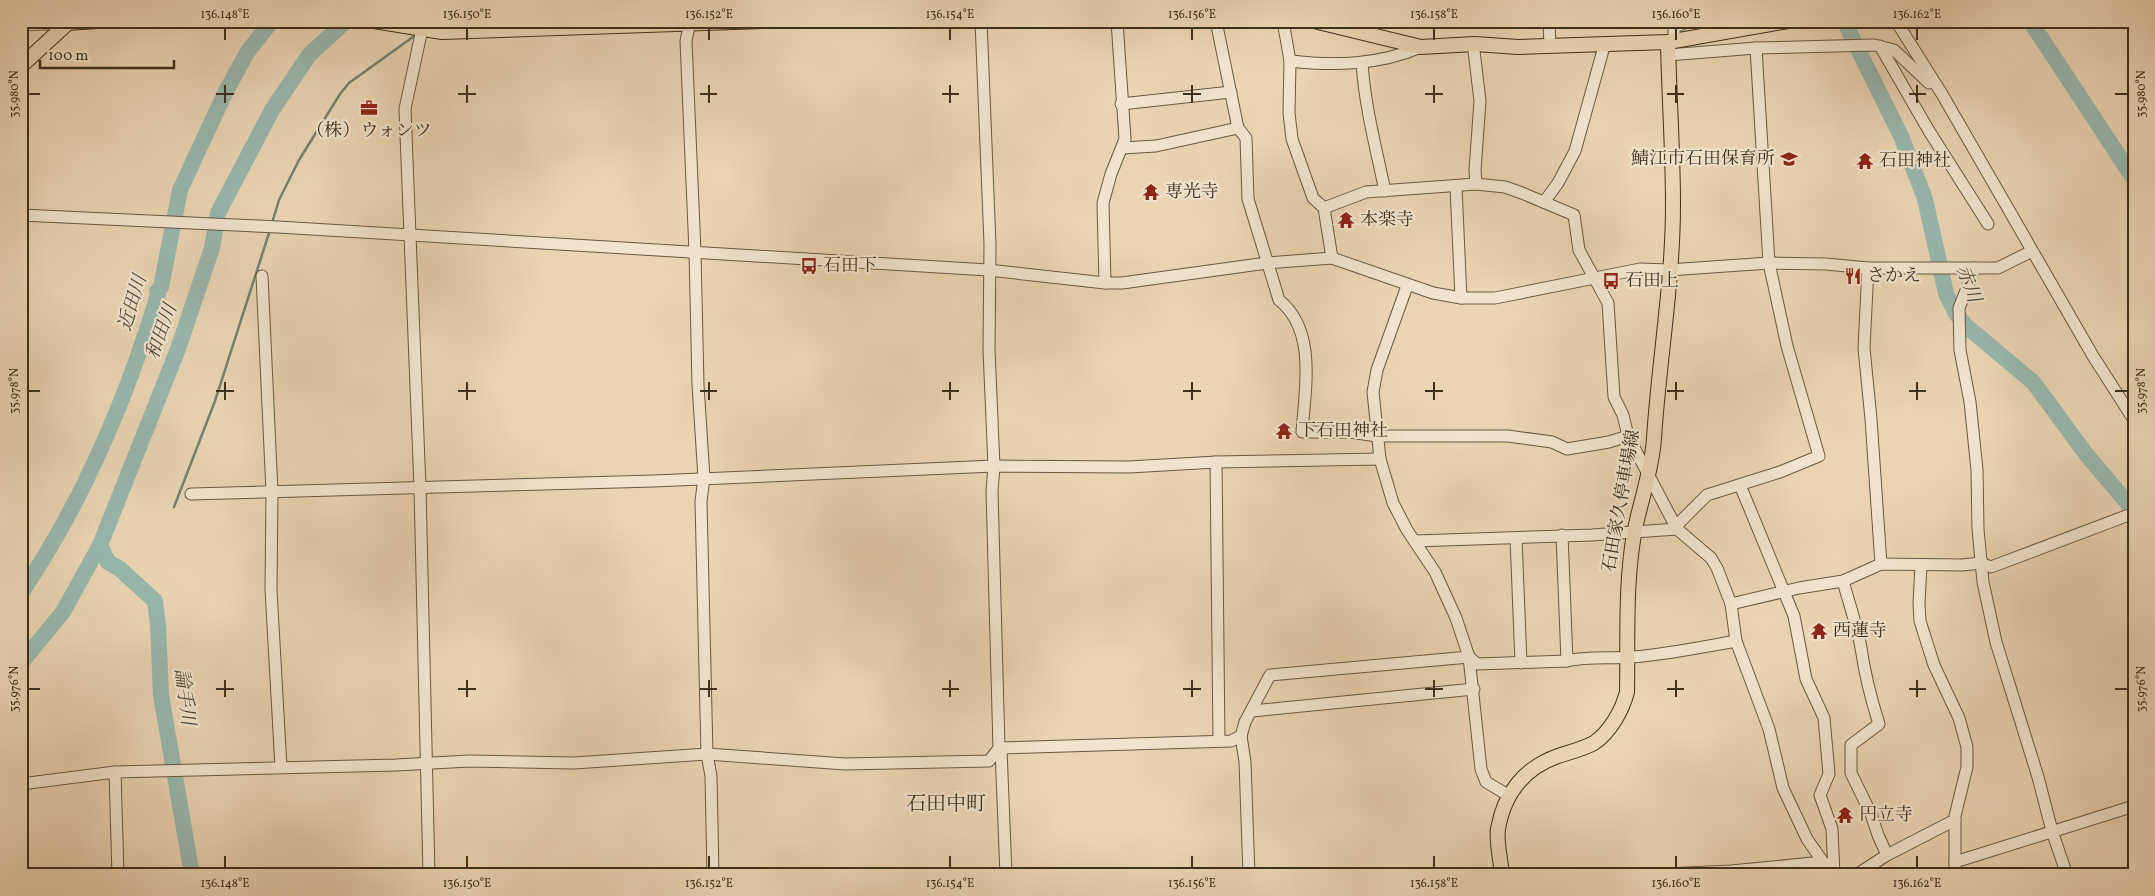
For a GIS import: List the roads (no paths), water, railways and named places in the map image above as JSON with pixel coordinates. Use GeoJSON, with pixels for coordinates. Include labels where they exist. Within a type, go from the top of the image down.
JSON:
{"type":"FeatureCollection","features":[{"type":"Feature","properties":{"kind":"main road"},"geometry":{"type":"LineString","coordinates":[[21,66],[68,22],[97,21]]}},
{"type":"Feature","properties":{"kind":"main road"},"geometry":{"type":"LineString","coordinates":[[374,21],[442,32],[690,22],[763,21]]}},
{"type":"Feature","properties":{"kind":"main road"},"geometry":{"type":"LineString","coordinates":[[1314,21],[1421,47],[1475,44],[1518,47],[1605,43],[1670,46],[1788,21]]}},
{"type":"Feature","properties":{"kind":"main road","name":"石田家久停車場線"},"geometry":{"type":"LineString","coordinates":[[1502,875],[1498,830],[1508,795],[1528,773],[1543,763],[1585,747],[1606,732],[1625,700],[1628,658],[1627,589],[1634,532],[1649,474],[1669,270],[1673,206],[1670,46]]}},
{"type":"Feature","properties":{"kind":"street"},"geometry":{"type":"LineString","coordinates":[[980,21],[990,244],[988,270],[994,466],[992,490],[1006,875]]}},
{"type":"Feature","properties":{"kind":"street"},"geometry":{"type":"LineString","coordinates":[[1105,283],[1103,203],[1111,174],[1125,139],[1117,21]]}},
{"type":"Feature","properties":{"kind":"street"},"geometry":{"type":"LineString","coordinates":[[1216,21],[1238,128],[1246,138],[1248,199],[1279,300],[1289,308],[1302,329],[1306,360],[1302,432],[1350,432],[1377,436],[1508,436],[1552,442],[1566,449],[1584,447],[1628,436]]}},
{"type":"Feature","properties":{"kind":"street"},"geometry":{"type":"LineString","coordinates":[[1283,21],[1290,62],[1292,139],[1313,198],[1324,208],[1332,258]]}},
{"type":"Feature","properties":{"kind":"street"},"geometry":{"type":"LineString","coordinates":[[1549,21],[1550,45]]}},
{"type":"Feature","properties":{"kind":"street"},"geometry":{"type":"LineString","coordinates":[[1690,21],[1674,27],[1670,46],[1756,48],[1880,46],[1894,50],[1942,94]]}},
{"type":"Feature","properties":{"kind":"street"},"geometry":{"type":"LineString","coordinates":[[1896,21],[1942,94],[2098,364],[2134,420]]}},
{"type":"Feature","properties":{"kind":"street"},"geometry":{"type":"LineString","coordinates":[[21,25],[68,22]]}},
{"type":"Feature","properties":{"kind":"street"},"geometry":{"type":"LineString","coordinates":[[690,22],[686,41],[695,252],[698,385],[704,478],[701,501],[707,754],[711,776],[713,875]]}},
{"type":"Feature","properties":{"kind":"street"},"geometry":{"type":"LineString","coordinates":[[422,29],[405,109],[420,488],[429,875]]}},
{"type":"Feature","properties":{"kind":"street"},"geometry":{"type":"LineString","coordinates":[[1544,202],[1558,183],[1575,151],[1605,43]]}},
{"type":"Feature","properties":{"kind":"street"},"geometry":{"type":"LineString","coordinates":[[1475,44],[1474,51],[1480,102],[1474,170],[1476,184]]}},
{"type":"Feature","properties":{"kind":"street"},"geometry":{"type":"LineString","coordinates":[[1880,46],[1929,131],[1988,224]]}},
{"type":"Feature","properties":{"kind":"street"},"geometry":{"type":"LineString","coordinates":[[1290,62],[1362,63],[1398,57],[1421,47]]}},
{"type":"Feature","properties":{"kind":"street"},"geometry":{"type":"LineString","coordinates":[[1415,541],[1516,538],[1677,528],[1707,494],[1740,485],[1819,456],[1787,346],[1769,263],[1756,48]]}},
{"type":"Feature","properties":{"kind":"street"},"geometry":{"type":"LineString","coordinates":[[1362,63],[1372,135],[1377,146],[1386,191]]}},
{"type":"Feature","properties":{"kind":"street"},"geometry":{"type":"LineString","coordinates":[[1122,104],[1231,92]]}},
{"type":"Feature","properties":{"kind":"street"},"geometry":{"type":"LineString","coordinates":[[1122,148],[1156,146],[1238,128]]}},
{"type":"Feature","properties":{"kind":"street"},"geometry":{"type":"LineString","coordinates":[[1324,208],[1366,192],[1456,187],[1476,184],[1505,187],[1574,215],[1579,250],[1608,303],[1614,397],[1623,415],[1628,436],[1677,528],[1711,558],[1731,604],[1736,641],[1769,729],[1784,788],[1807,839],[1830,868]]}},
{"type":"Feature","properties":{"kind":"street"},"geometry":{"type":"LineString","coordinates":[[1456,187],[1460,298]]}},
{"type":"Feature","properties":{"kind":"street"},"geometry":{"type":"LineString","coordinates":[[21,215],[262,227],[988,270],[1105,283],[1122,283],[1268,264],[1332,258],[1349,262],[1407,286],[1460,298],[1495,298],[1596,279],[1640,268],[1669,270],[1769,263],[1826,264],[1868,268],[1998,268],[2032,251]]}},
{"type":"Feature","properties":{"kind":"street"},"geometry":{"type":"LineString","coordinates":[[1868,268],[1864,348],[1873,438],[1881,564]]}},
{"type":"Feature","properties":{"kind":"street"},"geometry":{"type":"LineString","coordinates":[[1975,268],[1959,308],[1960,350],[1970,402],[1975,451],[1980,563],[1996,642],[2038,777],[2052,830],[2068,875]]}},
{"type":"Feature","properties":{"kind":"street"},"geometry":{"type":"LineString","coordinates":[[262,276],[272,492],[271,590],[281,768]]}},
{"type":"Feature","properties":{"kind":"street"},"geometry":{"type":"LineString","coordinates":[[1407,286],[1377,370],[1373,392],[1380,459],[1393,503],[1435,572],[1456,618],[1469,657],[1474,689],[1481,769],[1486,782],[1508,795]]}},
{"type":"Feature","properties":{"kind":"street"},"geometry":{"type":"LineString","coordinates":[[191,494],[380,487],[420,488],[994,466],[1129,467],[1216,462],[1380,459]]}},
{"type":"Feature","properties":{"kind":"street"},"geometry":{"type":"LineString","coordinates":[[1216,462],[1219,741]]}},
{"type":"Feature","properties":{"kind":"street"},"geometry":{"type":"LineString","coordinates":[[1740,485],[1794,616],[1806,679],[1826,724],[1829,774],[1820,795],[1832,830],[1835,861],[1830,868]]}},
{"type":"Feature","properties":{"kind":"street"},"geometry":{"type":"LineString","coordinates":[[1731,604],[1783,591],[1843,581],[1881,564],[1980,563],[1991,567],[2134,513]]}},
{"type":"Feature","properties":{"kind":"street"},"geometry":{"type":"LineString","coordinates":[[1562,535],[1567,661]]}},
{"type":"Feature","properties":{"kind":"street"},"geometry":{"type":"LineString","coordinates":[[1516,538],[1521,663]]}},
{"type":"Feature","properties":{"kind":"street"},"geometry":{"type":"LineString","coordinates":[[1921,565],[1918,603],[1920,621],[1934,664],[1959,718],[1967,747],[1967,767],[1955,820],[1955,875]]}},
{"type":"Feature","properties":{"kind":"street"},"geometry":{"type":"LineString","coordinates":[[1843,581],[1861,649],[1862,663],[1870,698],[1880,724],[1851,745],[1851,773],[1871,814],[1887,855]]}},
{"type":"Feature","properties":{"kind":"street"},"geometry":{"type":"LineString","coordinates":[[1248,875],[1245,762],[1241,736],[1245,722],[1270,675],[1469,657],[1477,664],[1567,661],[1581,658],[1628,658],[1662,655],[1736,641]]}},
{"type":"Feature","properties":{"kind":"street"},"geometry":{"type":"LineString","coordinates":[[1252,711],[1474,689]]}},
{"type":"Feature","properties":{"kind":"street"},"geometry":{"type":"LineString","coordinates":[[21,784],[115,772],[469,761],[574,762],[707,754],[844,764],[989,761],[1000,749],[1038,746],[1231,741],[1241,736]]}},
{"type":"Feature","properties":{"kind":"street"},"geometry":{"type":"LineString","coordinates":[[115,772],[118,875]]}},
{"type":"Feature","properties":{"kind":"street"},"geometry":{"type":"LineString","coordinates":[[1955,862],[2052,830],[2134,806]]}},
{"type":"Feature","properties":{"kind":"street"},"geometry":{"type":"LineString","coordinates":[[1856,875],[1887,855],[1955,820]]}},
{"type":"Feature","properties":{"kind":"street"},"geometry":{"type":"LineString","coordinates":[[1645,875],[1830,868]]}},
{"type":"Feature","properties":{"kind":"waterway","name":"近田川"},"geometry":{"type":"LineString","coordinates":[[21,593],[64,523],[83,486],[101,449],[132,373],[158,295],[157,291],[161,287],[180,190],[225,93],[248,51],[272,21]]}},
{"type":"Feature","properties":{"kind":"waterway","name":"和田川"},"geometry":{"type":"LineString","coordinates":[[21,663],[63,612],[100,545],[178,349],[212,248],[218,213],[272,110],[309,55],[346,21]]}},
{"type":"Feature","properties":{"kind":"waterway"},"geometry":{"type":"LineString","coordinates":[[430,26],[436,21]]}},
{"type":"Feature","properties":{"kind":"waterway","name":"赤川"},"geometry":{"type":"LineString","coordinates":[[1844,21],[1901,136],[1925,199],[1946,293],[1955,312],[1965,325],[2033,382],[2086,454],[2134,511]]}},
{"type":"Feature","properties":{"kind":"waterway"},"geometry":{"type":"LineString","coordinates":[[2030,21],[2134,179]]}},
{"type":"Feature","properties":{"kind":"waterway"},"geometry":{"type":"LineString","coordinates":[[272,223],[279,200],[299,160],[340,94],[349,83],[417,34]]}},
{"type":"Feature","properties":{"kind":"waterway"},"geometry":{"type":"LineString","coordinates":[[174,507],[215,401],[270,230]]}},
{"type":"Feature","properties":{"kind":"waterway","name":"論手川"},"geometry":{"type":"LineString","coordinates":[[100,545],[108,562],[120,569],[155,601],[161,695],[192,875]]}},
{"type":"Feature","properties":{"kind":"place","name":"（株）ウォンツ"},"geometry":{"type":"Point","coordinates":[369,108]}},
{"type":"Feature","properties":{"kind":"place","name":"鯖江市石田保育所"},"geometry":{"type":"Point","coordinates":[1789,159]}},
{"type":"Feature","properties":{"kind":"place","name":"石田神社"},"geometry":{"type":"Point","coordinates":[1865,161]}},
{"type":"Feature","properties":{"kind":"place","name":"専光寺"},"geometry":{"type":"Point","coordinates":[1151,192]}},
{"type":"Feature","properties":{"kind":"place","name":"本楽寺"},"geometry":{"type":"Point","coordinates":[1346,220]}},
{"type":"Feature","properties":{"kind":"place","name":"石田下"},"geometry":{"type":"Point","coordinates":[809,266]}},
{"type":"Feature","properties":{"kind":"place","name":"さかえ"},"geometry":{"type":"Point","coordinates":[1853,276]}},
{"type":"Feature","properties":{"kind":"place","name":"石田上"},"geometry":{"type":"Point","coordinates":[1611,281]}},
{"type":"Feature","properties":{"kind":"place","name":"下石田神社"},"geometry":{"type":"Point","coordinates":[1284,431]}},
{"type":"Feature","properties":{"kind":"place","name":"西蓮寺"},"geometry":{"type":"Point","coordinates":[1819,631]}},
{"type":"Feature","properties":{"kind":"place","name":"円立寺"},"geometry":{"type":"Point","coordinates":[1845,815]}},
{"type":"Feature","properties":{"kind":"district","name":"石田中町"},"geometry":{"type":"Point","coordinates":[946,805]}}]}
